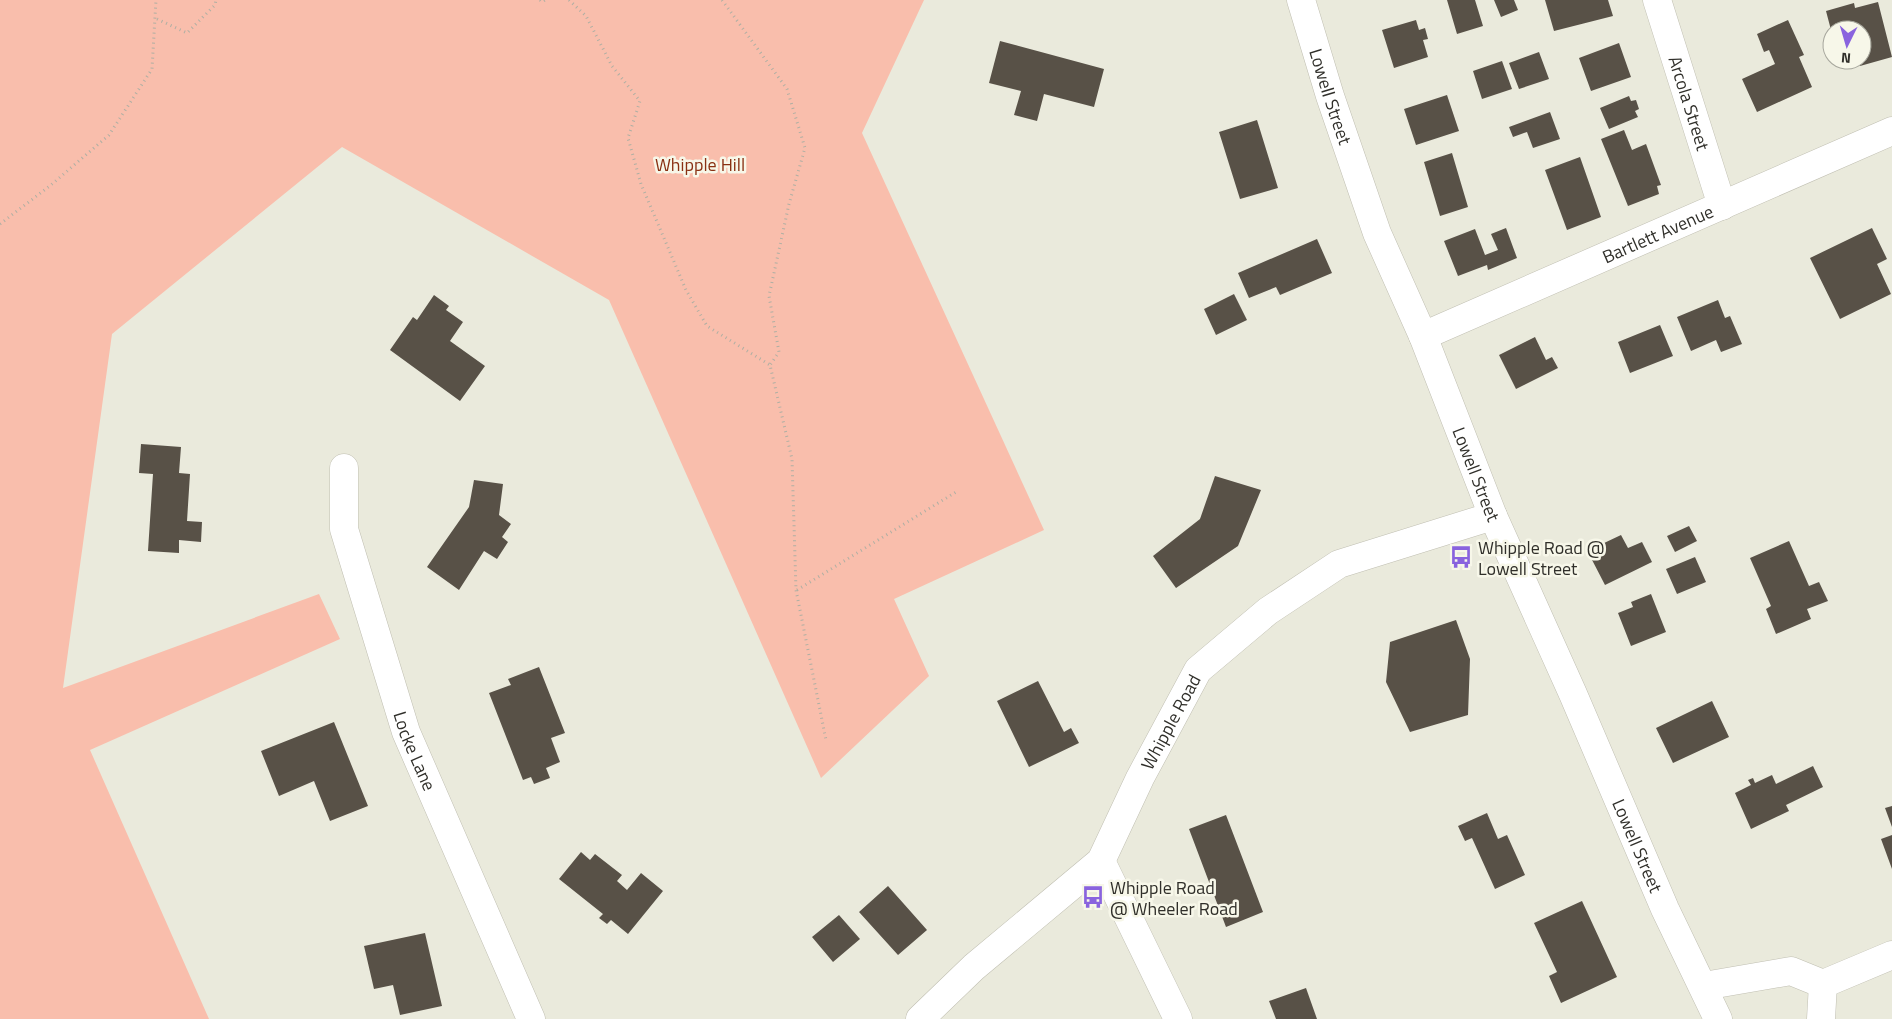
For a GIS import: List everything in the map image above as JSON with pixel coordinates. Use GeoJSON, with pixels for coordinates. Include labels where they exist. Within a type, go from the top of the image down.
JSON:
{"type":"FeatureCollection","features":[{"type":"Feature","properties":{"kind":"street","name":"Lowell Street"},"geometry":{"type":"LineString","coordinates":[[1301,0],[1330,96],[1377,233],[1423,336],[1493,516],[1573,694],[1665,909],[1704,986],[1718,1019]]}},
{"type":"Feature","properties":{"kind":"street","name":"Arcola Street"},"geometry":{"type":"LineString","coordinates":[[1657,0],[1722,206]]}},
{"type":"Feature","properties":{"kind":"street","name":"Bartlett Avenue"},"geometry":{"type":"LineString","coordinates":[[1423,336],[1892,132]]}},
{"type":"Feature","properties":{"kind":"street","name":"Locke Lane"},"geometry":{"type":"LineString","coordinates":[[344,468],[344,529],[406,732],[531,1019]]}},
{"type":"Feature","properties":{"kind":"street","name":"Whipple Road"},"geometry":{"type":"LineString","coordinates":[[920,1019],[974,967],[1101,861],[1140,778],[1198,670],[1268,611],[1339,564],[1493,516]]}},
{"type":"Feature","properties":{"kind":"street"},"geometry":{"type":"LineString","coordinates":[[1101,861],[1178,1019]]}},
{"type":"Feature","properties":{"kind":"street"},"geometry":{"type":"LineString","coordinates":[[1704,986],[1791,971],[1823,984],[1892,955]]}},
{"type":"Feature","properties":{"kind":"street"},"geometry":{"type":"LineString","coordinates":[[1821,1019],[1823,984]]}},
{"type":"Feature","properties":{"kind":"path"},"geometry":{"type":"LineString","coordinates":[[0,224],[51,185],[109,135],[152,70],[157,19],[156,0]]}},
{"type":"Feature","properties":{"kind":"path"},"geometry":{"type":"LineString","coordinates":[[157,19],[187,33],[215,5],[216,0]]}},
{"type":"Feature","properties":{"kind":"path"},"geometry":{"type":"LineString","coordinates":[[540,0],[542,2],[545,0]]}},
{"type":"Feature","properties":{"kind":"path"},"geometry":{"type":"LineString","coordinates":[[569,0],[586,16],[612,66],[640,101],[628,138],[642,184],[686,290],[707,326],[770,365],[792,458],[796,590],[826,740]]}},
{"type":"Feature","properties":{"kind":"path"},"geometry":{"type":"LineString","coordinates":[[722,0],[787,89],[805,148],[789,204],[769,296],[779,352],[770,365]]}},
{"type":"Feature","properties":{"kind":"path"},"geometry":{"type":"LineString","coordinates":[[796,590],[956,492]]}},
{"type":"Feature","properties":{"kind":"green space","name":"Whipple Hill"},"geometry":{"type":"Polygon","coordinates":[[[0,0],[924,0],[862,133],[1044,530],[894,599],[929,676],[821,778],[609,300],[342,147],[112,334],[63,688],[319,594],[340,639],[90,750],[209,1019],[0,1019],[0,0]]]}},
{"type":"Feature","properties":{"kind":"building"},"geometry":{"type":"Polygon","coordinates":[[[1447,0],[1475,0],[1483,26],[1457,34],[1447,0]]]}},
{"type":"Feature","properties":{"kind":"building"},"geometry":{"type":"Polygon","coordinates":[[[1494,0],[1514,0],[1518,10],[1501,17],[1494,0]]]}},
{"type":"Feature","properties":{"kind":"building"},"geometry":{"type":"Polygon","coordinates":[[[1545,0],[1608,0],[1613,16],[1554,31],[1545,0]]]}},
{"type":"Feature","properties":{"kind":"building"},"geometry":{"type":"Polygon","coordinates":[[[1878,2],[1892,57],[1872,63],[1872,20],[1828,20],[1826,11],[1854,3],[1855,8],[1878,2]]]}},
{"type":"Feature","properties":{"kind":"building"},"geometry":{"type":"Polygon","coordinates":[[[1416,20],[1419,30],[1425,28],[1428,39],[1423,40],[1428,57],[1394,68],[1382,30],[1416,20]]]}},
{"type":"Feature","properties":{"kind":"building"},"geometry":{"type":"Polygon","coordinates":[[[1788,20],[1804,55],[1799,57],[1812,87],[1757,112],[1742,79],[1775,64],[1769,50],[1764,52],[1757,34],[1788,20]]]}},
{"type":"Feature","properties":{"kind":"building"},"geometry":{"type":"Polygon","coordinates":[[[1000,41],[1104,69],[1094,107],[1044,94],[1037,121],[1014,115],[1021,91],[989,83],[1000,41]]]}},
{"type":"Feature","properties":{"kind":"building"},"geometry":{"type":"Polygon","coordinates":[[[1619,43],[1631,77],[1591,91],[1579,58],[1619,43]]]}},
{"type":"Feature","properties":{"kind":"building"},"geometry":{"type":"Polygon","coordinates":[[[1539,52],[1549,79],[1519,89],[1509,63],[1539,52]]]}},
{"type":"Feature","properties":{"kind":"building"},"geometry":{"type":"Polygon","coordinates":[[[1502,61],[1512,89],[1482,99],[1473,71],[1502,61]]]}},
{"type":"Feature","properties":{"kind":"building"},"geometry":{"type":"Polygon","coordinates":[[[1447,95],[1459,131],[1416,145],[1404,109],[1447,95]]]}},
{"type":"Feature","properties":{"kind":"building"},"geometry":{"type":"Polygon","coordinates":[[[1629,96],[1631,101],[1636,100],[1639,109],[1635,111],[1638,117],[1609,129],[1600,108],[1629,96]]]}},
{"type":"Feature","properties":{"kind":"building"},"geometry":{"type":"Polygon","coordinates":[[[1550,112],[1560,139],[1533,148],[1527,132],[1513,137],[1509,127],[1550,112]]]}},
{"type":"Feature","properties":{"kind":"building"},"geometry":{"type":"Polygon","coordinates":[[[1257,120],[1278,188],[1240,199],[1219,132],[1257,120]]]}},
{"type":"Feature","properties":{"kind":"building"},"geometry":{"type":"Polygon","coordinates":[[[1624,130],[1632,150],[1646,144],[1661,185],[1657,186],[1659,194],[1628,206],[1601,139],[1624,130]]]}},
{"type":"Feature","properties":{"kind":"building"},"geometry":{"type":"Polygon","coordinates":[[[1452,153],[1468,207],[1440,216],[1424,162],[1452,153]]]}},
{"type":"Feature","properties":{"kind":"building"},"geometry":{"type":"Polygon","coordinates":[[[1580,157],[1601,217],[1567,230],[1545,170],[1580,157]]]}},
{"type":"Feature","properties":{"kind":"building"},"geometry":{"type":"Polygon","coordinates":[[[1506,228],[1517,258],[1488,270],[1487,265],[1458,276],[1444,241],[1475,229],[1485,255],[1498,250],[1491,234],[1506,228]]]}},
{"type":"Feature","properties":{"kind":"building"},"geometry":{"type":"Polygon","coordinates":[[[1872,228],[1887,259],[1877,264],[1891,294],[1840,319],[1810,258],[1872,228]]]}},
{"type":"Feature","properties":{"kind":"building"},"geometry":{"type":"Polygon","coordinates":[[[1317,239],[1332,273],[1280,295],[1276,287],[1249,298],[1238,273],[1317,239]]]}},
{"type":"Feature","properties":{"kind":"building"},"geometry":{"type":"Polygon","coordinates":[[[1234,294],[1247,320],[1216,335],[1204,309],[1234,294]]]}},
{"type":"Feature","properties":{"kind":"building"},"geometry":{"type":"Polygon","coordinates":[[[434,295],[449,306],[446,310],[463,322],[450,341],[485,366],[460,401],[390,350],[413,317],[417,320],[434,295]]]}},
{"type":"Feature","properties":{"kind":"building"},"geometry":{"type":"Polygon","coordinates":[[[1718,300],[1725,318],[1730,316],[1742,344],[1721,352],[1716,340],[1691,351],[1677,317],[1718,300]]]}},
{"type":"Feature","properties":{"kind":"building"},"geometry":{"type":"Polygon","coordinates":[[[1660,325],[1673,356],[1630,373],[1618,342],[1660,325]]]}},
{"type":"Feature","properties":{"kind":"building"},"geometry":{"type":"Polygon","coordinates":[[[1535,337],[1546,360],[1552,357],[1558,368],[1516,389],[1499,355],[1535,337]]]}},
{"type":"Feature","properties":{"kind":"building"},"geometry":{"type":"Polygon","coordinates":[[[141,444],[181,447],[179,473],[190,474],[187,521],[202,522],[201,542],[179,540],[179,553],[148,551],[153,474],[139,473],[141,444]]]}},
{"type":"Feature","properties":{"kind":"building"},"geometry":{"type":"Polygon","coordinates":[[[1215,476],[1261,490],[1238,546],[1176,588],[1153,556],[1200,519],[1215,476]]]}},
{"type":"Feature","properties":{"kind":"building"},"geometry":{"type":"Polygon","coordinates":[[[474,480],[503,484],[499,515],[511,524],[502,537],[508,542],[497,559],[484,551],[459,590],[427,567],[469,507],[474,480]]]}},
{"type":"Feature","properties":{"kind":"building"},"geometry":{"type":"Polygon","coordinates":[[[1689,526],[1697,541],[1675,552],[1667,536],[1689,526]]]}},
{"type":"Feature","properties":{"kind":"building"},"geometry":{"type":"Polygon","coordinates":[[[1621,535],[1628,548],[1642,542],[1652,562],[1605,585],[1590,556],[1604,549],[1602,544],[1621,535]]]}},
{"type":"Feature","properties":{"kind":"building"},"geometry":{"type":"Polygon","coordinates":[[[1789,541],[1809,586],[1819,582],[1828,601],[1807,609],[1811,619],[1776,634],[1766,609],[1771,606],[1750,558],[1789,541]]]}},
{"type":"Feature","properties":{"kind":"building"},"geometry":{"type":"Polygon","coordinates":[[[1695,557],[1706,582],[1677,594],[1666,569],[1695,557]]]}},
{"type":"Feature","properties":{"kind":"building"},"geometry":{"type":"Polygon","coordinates":[[[1651,594],[1666,632],[1631,646],[1618,613],[1633,607],[1631,602],[1651,594]]]}},
{"type":"Feature","properties":{"kind":"building"},"geometry":{"type":"Polygon","coordinates":[[[1456,620],[1470,659],[1468,715],[1410,732],[1386,682],[1390,642],[1456,620]]]}},
{"type":"Feature","properties":{"kind":"building"},"geometry":{"type":"Polygon","coordinates":[[[539,667],[565,733],[551,738],[560,762],[546,768],[550,778],[534,784],[531,777],[523,780],[489,693],[511,685],[508,679],[539,667]]]}},
{"type":"Feature","properties":{"kind":"building"},"geometry":{"type":"Polygon","coordinates":[[[1038,681],[1064,732],[1071,728],[1079,743],[1029,767],[997,701],[1038,681]]]}},
{"type":"Feature","properties":{"kind":"building"},"geometry":{"type":"Polygon","coordinates":[[[1712,701],[1729,737],[1673,763],[1656,728],[1712,701]]]}},
{"type":"Feature","properties":{"kind":"building"},"geometry":{"type":"Polygon","coordinates":[[[334,722],[368,806],[330,821],[314,781],[279,796],[261,751],[334,722]]]}},
{"type":"Feature","properties":{"kind":"building"},"geometry":{"type":"Polygon","coordinates":[[[1813,766],[1823,787],[1786,805],[1789,811],[1751,829],[1735,793],[1751,785],[1748,780],[1753,778],[1755,783],[1772,775],[1776,784],[1813,766]]]}},
{"type":"Feature","properties":{"kind":"building"},"geometry":{"type":"Polygon","coordinates":[[[1892,806],[1892,827],[1885,808],[1892,806]]]}},
{"type":"Feature","properties":{"kind":"building"},"geometry":{"type":"Polygon","coordinates":[[[1487,813],[1498,839],[1507,835],[1525,875],[1495,889],[1472,838],[1465,841],[1458,826],[1487,813]]]}},
{"type":"Feature","properties":{"kind":"building"},"geometry":{"type":"Polygon","coordinates":[[[1226,815],[1263,912],[1226,927],[1189,829],[1226,815]]]}},
{"type":"Feature","properties":{"kind":"building"},"geometry":{"type":"Polygon","coordinates":[[[1892,835],[1892,869],[1881,839],[1892,835]]]}},
{"type":"Feature","properties":{"kind":"building"},"geometry":{"type":"Polygon","coordinates":[[[581,852],[590,860],[595,854],[622,875],[617,881],[627,890],[641,873],[663,891],[628,934],[611,920],[607,924],[599,918],[603,914],[559,879],[581,852]]]}},
{"type":"Feature","properties":{"kind":"building"},"geometry":{"type":"Polygon","coordinates":[[[888,886],[927,930],[898,955],[859,912],[888,886]]]}},
{"type":"Feature","properties":{"kind":"building"},"geometry":{"type":"Polygon","coordinates":[[[1582,901],[1617,977],[1561,1003],[1549,976],[1557,972],[1534,923],[1582,901]]]}},
{"type":"Feature","properties":{"kind":"building"},"geometry":{"type":"Polygon","coordinates":[[[839,915],[860,939],[833,962],[812,937],[839,915]]]}},
{"type":"Feature","properties":{"kind":"building"},"geometry":{"type":"Polygon","coordinates":[[[425,933],[442,1006],[400,1015],[393,985],[374,989],[364,946],[425,933]]]}},
{"type":"Feature","properties":{"kind":"building"},"geometry":{"type":"Polygon","coordinates":[[[1306,988],[1317,1019],[1276,1019],[1269,1001],[1306,988]]]}},
{"type":"Feature","properties":{"kind":"place","name":"Whipple Road @ Lowell Street"},"geometry":{"type":"Point","coordinates":[1461,557]}},
{"type":"Feature","properties":{"kind":"place","name":"Whipple Road @ Wheeler Road"},"geometry":{"type":"Point","coordinates":[1093,897]}}]}
